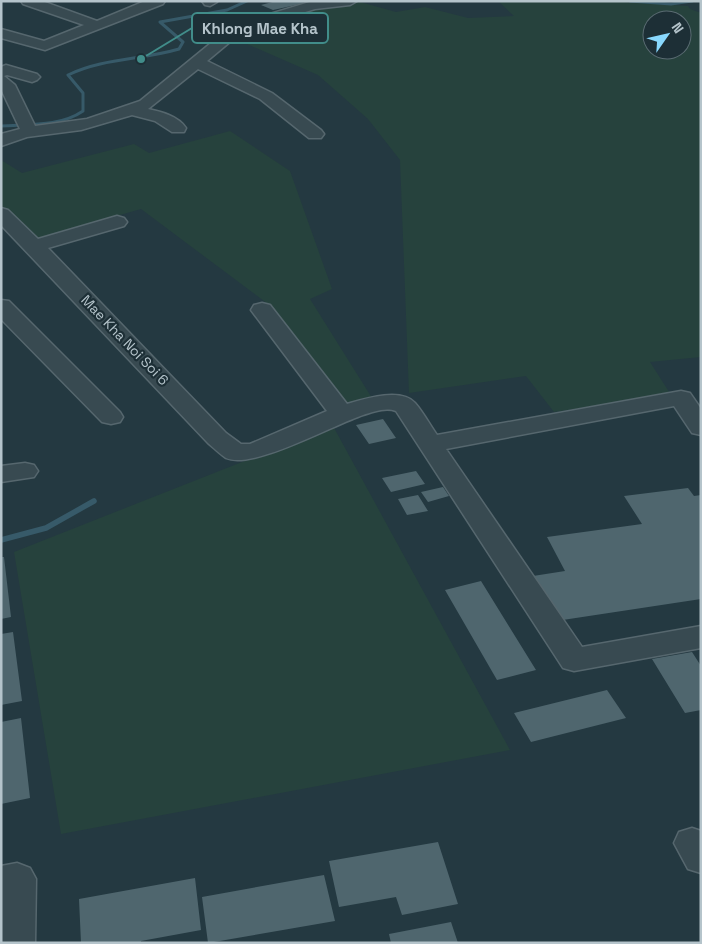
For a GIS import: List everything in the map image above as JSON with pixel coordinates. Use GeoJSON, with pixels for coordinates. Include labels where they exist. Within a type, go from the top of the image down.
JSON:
{"type":"FeatureCollection","features":[{"type":"Feature","properties":{"kind":"street"},"geometry":{"type":"LineString","coordinates":[[28,1],[96,25]]}},
{"type":"Feature","properties":{"kind":"street"},"geometry":{"type":"LineString","coordinates":[[127,1],[143,8]]}},
{"type":"Feature","properties":{"kind":"street"},"geometry":{"type":"LineString","coordinates":[[1,33],[45,46],[158,1]]}},
{"type":"Feature","properties":{"kind":"street"},"geometry":{"type":"LineString","coordinates":[[1,141],[27,126],[86,124],[132,110],[146,104],[198,63],[213,47],[238,28],[312,3],[350,1]]}},
{"type":"Feature","properties":{"kind":"street"},"geometry":{"type":"LineString","coordinates":[[198,63],[266,96],[315,134]]}},
{"type":"Feature","properties":{"kind":"street"},"geometry":{"type":"LineString","coordinates":[[2,73],[27,126]]}},
{"type":"Feature","properties":{"kind":"street"},"geometry":{"type":"LineString","coordinates":[[2,73],[32,77]]}},
{"type":"Feature","properties":{"kind":"street"},"geometry":{"type":"LineString","coordinates":[[132,110],[161,117],[178,128]]}},
{"type":"Feature","properties":{"kind":"street","name":"Mae Kha Noi Soi 6"},"geometry":{"type":"LineString","coordinates":[[2,216],[34,246],[218,438],[235,452],[254,452],[342,414]]}},
{"type":"Feature","properties":{"kind":"street"},"geometry":{"type":"LineString","coordinates":[[34,246],[117,222]]}},
{"type":"Feature","properties":{"kind":"street"},"geometry":{"type":"LineString","coordinates":[[1,306],[111,417]]}},
{"type":"Feature","properties":{"kind":"street"},"geometry":{"type":"LineString","coordinates":[[262,310],[342,414],[374,404],[393,402],[405,406],[574,660],[701,637]]}},
{"type":"Feature","properties":{"kind":"street"},"geometry":{"type":"LineString","coordinates":[[431,444],[681,398],[701,428]]}},
{"type":"Feature","properties":{"kind":"street"},"geometry":{"type":"LineString","coordinates":[[1,882],[17,879],[15,943]]}},
{"type":"Feature","properties":{"kind":"green space"},"geometry":{"type":"Polygon","coordinates":[[[498,1],[610,1],[688,6],[690,9],[701,13],[701,357],[650,362],[671,395],[554,412],[526,376],[409,393],[400,160],[368,119],[318,75],[238,40],[245,29],[316,8],[360,2],[396,12],[425,7],[468,18],[514,16],[498,1]]]}},
{"type":"Feature","properties":{"kind":"green space"},"geometry":{"type":"Polygon","coordinates":[[[230,131],[290,171],[332,289],[310,299],[372,398],[349,406],[272,307],[141,209],[36,239],[1,207],[1,160],[22,173],[134,144],[149,153],[230,131]]]}},
{"type":"Feature","properties":{"kind":"green space"},"geometry":{"type":"Polygon","coordinates":[[[333,426],[510,750],[61,834],[14,552],[333,426]]]}},
{"type":"Feature","properties":{"kind":"building"},"geometry":{"type":"Polygon","coordinates":[[[276,1],[300,1],[305,3],[273,10],[261,5],[276,1]]]}},
{"type":"Feature","properties":{"kind":"building"},"geometry":{"type":"Polygon","coordinates":[[[383,419],[396,438],[369,444],[356,425],[383,419]]]}},
{"type":"Feature","properties":{"kind":"building"},"geometry":{"type":"Polygon","coordinates":[[[416,471],[425,484],[391,492],[382,478],[416,471]]]}},
{"type":"Feature","properties":{"kind":"building"},"geometry":{"type":"Polygon","coordinates":[[[443,487],[449,496],[428,502],[421,492],[443,487]]]}},
{"type":"Feature","properties":{"kind":"building"},"geometry":{"type":"Polygon","coordinates":[[[688,488],[694,496],[701,495],[701,599],[556,621],[533,576],[565,571],[547,537],[642,524],[624,496],[688,488]]]}},
{"type":"Feature","properties":{"kind":"building"},"geometry":{"type":"Polygon","coordinates":[[[418,495],[428,511],[407,515],[398,499],[418,495]]]}},
{"type":"Feature","properties":{"kind":"building"},"geometry":{"type":"Polygon","coordinates":[[[1,557],[4,557],[11,617],[1,619],[1,557]]]}},
{"type":"Feature","properties":{"kind":"building"},"geometry":{"type":"Polygon","coordinates":[[[481,581],[536,670],[497,680],[445,590],[481,581]]]}},
{"type":"Feature","properties":{"kind":"building"},"geometry":{"type":"Polygon","coordinates":[[[13,632],[22,701],[1,705],[1,634],[13,632]]]}},
{"type":"Feature","properties":{"kind":"building"},"geometry":{"type":"Polygon","coordinates":[[[692,652],[701,666],[701,710],[685,713],[652,659],[692,652]]]}},
{"type":"Feature","properties":{"kind":"building"},"geometry":{"type":"Polygon","coordinates":[[[607,690],[626,718],[531,742],[514,713],[607,690]]]}},
{"type":"Feature","properties":{"kind":"building"},"geometry":{"type":"Polygon","coordinates":[[[21,718],[30,798],[1,804],[1,722],[21,718]]]}},
{"type":"Feature","properties":{"kind":"building"},"geometry":{"type":"Polygon","coordinates":[[[438,842],[458,904],[402,915],[396,897],[339,907],[329,861],[438,842]]]}},
{"type":"Feature","properties":{"kind":"building"},"geometry":{"type":"Polygon","coordinates":[[[324,875],[335,921],[208,943],[202,897],[324,875]]]}},
{"type":"Feature","properties":{"kind":"building"},"geometry":{"type":"Polygon","coordinates":[[[195,878],[201,930],[141,941],[141,943],[81,943],[79,899],[195,878]]]}},
{"type":"Feature","properties":{"kind":"building"},"geometry":{"type":"Polygon","coordinates":[[[451,922],[458,943],[391,943],[389,934],[451,922]]]}},
{"type":"Feature","properties":{"kind":"waterway"},"geometry":{"type":"LineString","coordinates":[[1,126],[44,124],[74,116],[83,111],[83,93],[68,75],[95,65],[179,49],[183,42],[160,22],[227,10],[247,1]]}},
{"type":"Feature","properties":{"kind":"waterway"},"geometry":{"type":"LineString","coordinates":[[630,1],[671,4],[692,1]]}},
{"type":"Feature","properties":{"kind":"waterway"},"geometry":{"type":"LineString","coordinates":[[1,540],[46,528],[94,501]]}},
{"type":"Feature","properties":{"kind":"place","name":"Khlong Mae Kha"},"geometry":{"type":"Point","coordinates":[141,59]}}]}
